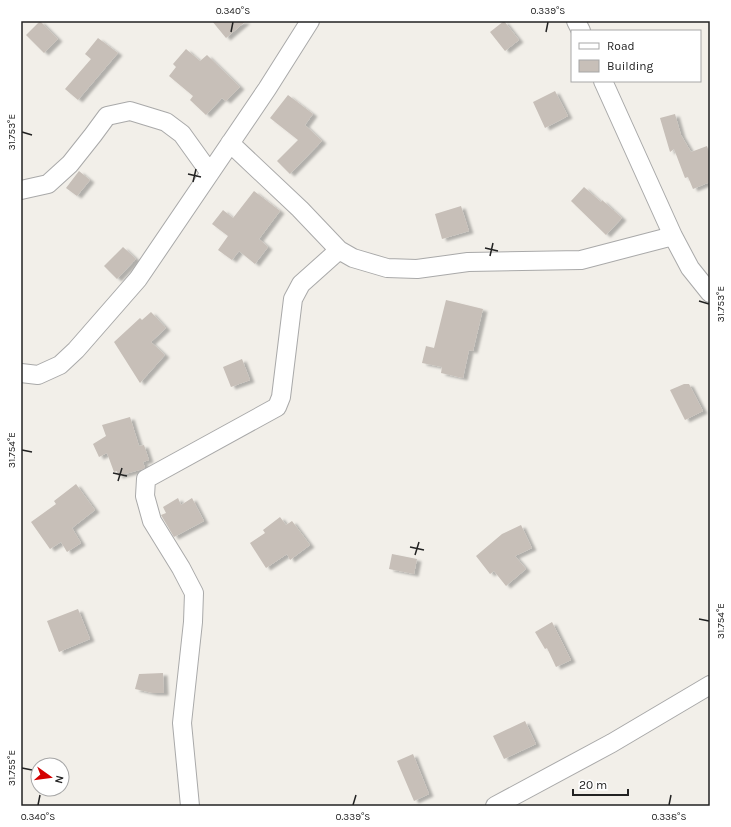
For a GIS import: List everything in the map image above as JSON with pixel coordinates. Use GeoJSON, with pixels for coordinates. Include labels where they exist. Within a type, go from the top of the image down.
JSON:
{"type":"FeatureCollection","features":[{"type":"Feature","properties":{"kind":"street"},"geometry":{"type":"LineString","coordinates":[[21,373],[38,375],[60,365],[76,350],[138,279],[267,89],[310,21]]}},
{"type":"Feature","properties":{"kind":"street"},"geometry":{"type":"LineString","coordinates":[[576,21],[580,30]]}},
{"type":"Feature","properties":{"kind":"street"},"geometry":{"type":"LineString","coordinates":[[604,82],[673,236],[690,268],[710,293]]}},
{"type":"Feature","properties":{"kind":"street"},"geometry":{"type":"LineString","coordinates":[[21,190],[48,184],[70,164],[107,116],[130,111],[166,122],[182,134],[210,173]]}},
{"type":"Feature","properties":{"kind":"street"},"geometry":{"type":"LineString","coordinates":[[230,143],[300,209],[339,250],[353,258],[387,268],[417,269],[468,262],[580,260],[673,236]]}},
{"type":"Feature","properties":{"kind":"street"},"geometry":{"type":"LineString","coordinates":[[190,806],[182,722],[193,622],[194,593],[181,568],[152,521],[145,496],[146,479],[277,407],[281,397],[293,300],[301,284],[339,250]]}},
{"type":"Feature","properties":{"kind":"street"},"geometry":{"type":"LineString","coordinates":[[495,806],[612,744],[710,685]]}},
{"type":"Feature","properties":{"kind":"building"},"geometry":{"type":"Polygon","coordinates":[[[40,21],[58,39],[44,53],[26,35],[40,21]]]}},
{"type":"Feature","properties":{"kind":"building"},"geometry":{"type":"Polygon","coordinates":[[[212,21],[246,21],[226,38],[212,21]]]}},
{"type":"Feature","properties":{"kind":"building"},"geometry":{"type":"Polygon","coordinates":[[[504,21],[519,40],[505,51],[490,32],[504,21]]]}},
{"type":"Feature","properties":{"kind":"building"},"geometry":{"type":"Polygon","coordinates":[[[98,38],[118,53],[78,100],[65,89],[91,59],[85,54],[98,38]]]}},
{"type":"Feature","properties":{"kind":"building"},"geometry":{"type":"Polygon","coordinates":[[[186,49],[200,61],[207,55],[240,87],[226,101],[222,98],[206,115],[190,100],[193,96],[169,76],[176,67],[173,64],[186,49]]]}},
{"type":"Feature","properties":{"kind":"building"},"geometry":{"type":"Polygon","coordinates":[[[555,91],[568,116],[545,128],[533,102],[555,91]]]}},
{"type":"Feature","properties":{"kind":"building"},"geometry":{"type":"Polygon","coordinates":[[[288,95],[313,114],[305,125],[322,141],[290,174],[277,161],[298,140],[270,118],[288,95]]]}},
{"type":"Feature","properties":{"kind":"building"},"geometry":{"type":"Polygon","coordinates":[[[675,114],[681,135],[691,152],[707,146],[710,155],[710,182],[693,189],[688,177],[685,178],[674,149],[670,152],[660,118],[675,114]]]}},
{"type":"Feature","properties":{"kind":"building"},"geometry":{"type":"Polygon","coordinates":[[[79,171],[90,180],[77,196],[66,188],[79,171]]]}},
{"type":"Feature","properties":{"kind":"building"},"geometry":{"type":"Polygon","coordinates":[[[584,187],[601,202],[602,200],[622,218],[606,235],[571,201],[584,187]]]}},
{"type":"Feature","properties":{"kind":"building"},"geometry":{"type":"Polygon","coordinates":[[[254,191],[280,211],[259,239],[268,247],[255,264],[239,251],[232,260],[218,250],[228,236],[212,224],[223,210],[233,218],[254,191]]]}},
{"type":"Feature","properties":{"kind":"building"},"geometry":{"type":"Polygon","coordinates":[[[461,206],[469,231],[442,239],[435,214],[461,206]]]}},
{"type":"Feature","properties":{"kind":"building"},"geometry":{"type":"Polygon","coordinates":[[[123,247],[136,259],[117,279],[104,266],[123,247]]]}},
{"type":"Feature","properties":{"kind":"building"},"geometry":{"type":"Polygon","coordinates":[[[446,300],[483,309],[473,351],[469,350],[463,378],[441,373],[442,367],[422,363],[426,346],[434,348],[446,300]]]}},
{"type":"Feature","properties":{"kind":"building"},"geometry":{"type":"Polygon","coordinates":[[[151,312],[166,328],[151,342],[165,355],[140,383],[114,342],[140,318],[142,320],[151,312]]]}},
{"type":"Feature","properties":{"kind":"building"},"geometry":{"type":"Polygon","coordinates":[[[242,359],[250,380],[231,387],[223,367],[242,359]]]}},
{"type":"Feature","properties":{"kind":"building"},"geometry":{"type":"Polygon","coordinates":[[[684,384],[689,384],[703,411],[685,420],[670,390],[684,384]]]}},
{"type":"Feature","properties":{"kind":"building"},"geometry":{"type":"Polygon","coordinates":[[[130,417],[139,446],[144,445],[149,460],[143,462],[145,468],[118,476],[117,471],[114,472],[107,453],[99,457],[93,444],[106,436],[102,425],[130,417]]]}},
{"type":"Feature","properties":{"kind":"building"},"geometry":{"type":"Polygon","coordinates":[[[76,484],[95,510],[72,528],[81,543],[67,552],[61,542],[50,549],[31,522],[56,504],[54,501],[76,484]]]}},
{"type":"Feature","properties":{"kind":"building"},"geometry":{"type":"Polygon","coordinates":[[[178,498],[181,505],[192,498],[204,521],[174,537],[161,515],[166,513],[163,507],[178,498]]]}},
{"type":"Feature","properties":{"kind":"building"},"geometry":{"type":"Polygon","coordinates":[[[280,517],[286,525],[292,521],[310,545],[290,560],[287,554],[266,568],[250,543],[265,533],[263,530],[280,517]]]}},
{"type":"Feature","properties":{"kind":"building"},"geometry":{"type":"Polygon","coordinates":[[[521,525],[532,548],[515,556],[526,569],[506,586],[494,571],[490,574],[476,556],[502,534],[521,525]]]}},
{"type":"Feature","properties":{"kind":"building"},"geometry":{"type":"Polygon","coordinates":[[[392,554],[417,559],[414,574],[389,569],[392,554]]]}},
{"type":"Feature","properties":{"kind":"building"},"geometry":{"type":"Polygon","coordinates":[[[78,609],[90,639],[59,652],[47,621],[78,609]]]}},
{"type":"Feature","properties":{"kind":"building"},"geometry":{"type":"Polygon","coordinates":[[[552,622],[571,660],[556,667],[547,648],[545,649],[535,632],[552,622]]]}},
{"type":"Feature","properties":{"kind":"building"},"geometry":{"type":"Polygon","coordinates":[[[163,673],[164,693],[153,693],[135,689],[139,674],[163,673]]]}},
{"type":"Feature","properties":{"kind":"building"},"geometry":{"type":"Polygon","coordinates":[[[525,721],[536,744],[504,759],[493,736],[525,721]]]}},
{"type":"Feature","properties":{"kind":"building"},"geometry":{"type":"Polygon","coordinates":[[[413,754],[429,794],[414,801],[397,761],[413,754]]]}}]}
